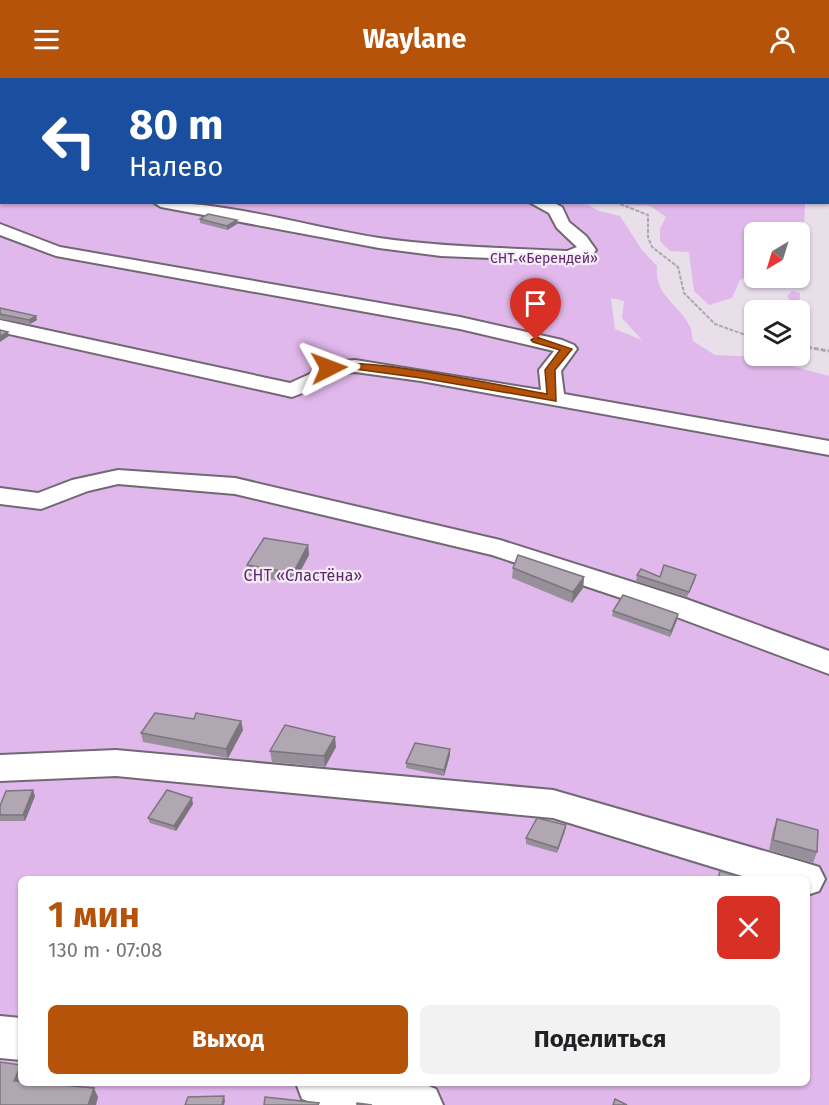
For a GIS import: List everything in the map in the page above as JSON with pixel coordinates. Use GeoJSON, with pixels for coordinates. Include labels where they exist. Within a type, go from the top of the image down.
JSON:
{"type":"FeatureCollection","features":[{"type":"Feature","properties":{"kind":"lane"},"geometry":{"type":"LineString","coordinates":[[171,204],[302,230],[441,251],[568,256],[586,250],[584,244],[559,223],[556,210],[542,204]]}},
{"type":"Feature","properties":{"kind":"lane"},"geometry":{"type":"LineString","coordinates":[[0,229],[56,251],[460,323],[555,344],[567,349],[550,370],[553,398]]}},
{"type":"Feature","properties":{"kind":"lane"},"geometry":{"type":"LineString","coordinates":[[0,326],[292,390],[318,379],[329,368],[355,366],[421,375],[829,448]]}},
{"type":"Feature","properties":{"kind":"lane"},"geometry":{"type":"LineString","coordinates":[[0,496],[41,501],[81,485],[118,477],[236,486],[500,548],[676,606],[829,663]]}},
{"type":"Feature","properties":{"kind":"lane"},"geometry":{"type":"LineString","coordinates":[[0,768],[116,763],[553,804],[796,876]]}},
{"type":"Feature","properties":{"kind":"lane"},"geometry":{"type":"LineString","coordinates":[[810,881],[829,888]]}},
{"type":"Feature","properties":{"kind":"lane"},"geometry":{"type":"LineString","coordinates":[[0,1037],[18,1039]]}},
{"type":"Feature","properties":{"kind":"lane"},"geometry":{"type":"LineString","coordinates":[[332,1086],[420,1105]]}},
{"type":"Feature","properties":{"kind":"path"},"geometry":{"type":"LineString","coordinates":[[620,204],[648,215],[648,237],[652,247],[678,267],[684,293],[698,308],[715,324],[744,334]]}},
{"type":"Feature","properties":{"kind":"path"},"geometry":{"type":"LineString","coordinates":[[810,348],[829,351]]}},
{"type":"Feature","properties":{"kind":"green space","name":"СНТ «Сластёна»"},"geometry":{"type":"Polygon","coordinates":[[[0,204],[587,204],[599,211],[620,216],[642,250],[657,266],[659,285],[663,293],[686,319],[693,341],[715,355],[744,356],[744,366],[792,366],[829,376],[829,1105],[0,1105],[0,204]],[[611,298],[615,329],[642,340],[622,318],[624,301],[611,298]]]}},
{"type":"Feature","properties":{"kind":"green space"},"geometry":{"type":"Polygon","coordinates":[[[619,204],[805,204],[804,222],[744,222],[744,278],[740,280],[732,298],[709,305],[694,291],[689,252],[670,251],[660,241],[660,229],[666,217],[650,206],[619,204]]]}},
{"type":"Feature","properties":{"kind":"green space"},"geometry":{"type":"Polygon","coordinates":[[[792,291],[800,293],[800,300],[790,300],[787,296],[792,291]]]}},
{"type":"Feature","properties":{"kind":"building"},"geometry":{"type":"Polygon","coordinates":[[[208,214],[237,220],[227,226],[200,219],[208,214]]]}},
{"type":"Feature","properties":{"kind":"building"},"geometry":{"type":"Polygon","coordinates":[[[0,308],[36,316],[29,320],[0,314],[0,308]]]}},
{"type":"Feature","properties":{"kind":"building"},"geometry":{"type":"Polygon","coordinates":[[[0,330],[8,332],[0,336],[0,330]]]}},
{"type":"Feature","properties":{"kind":"building"},"geometry":{"type":"Polygon","coordinates":[[[264,538],[308,545],[293,573],[247,565],[264,538]]]}},
{"type":"Feature","properties":{"kind":"building"},"geometry":{"type":"Polygon","coordinates":[[[518,555],[584,577],[573,592],[513,568],[518,555]]]}},
{"type":"Feature","properties":{"kind":"building"},"geometry":{"type":"Polygon","coordinates":[[[664,565],[696,575],[689,592],[637,575],[641,569],[660,577],[664,565]]]}},
{"type":"Feature","properties":{"kind":"building"},"geometry":{"type":"Polygon","coordinates":[[[623,595],[678,614],[671,631],[613,611],[623,595]]]}},
{"type":"Feature","properties":{"kind":"building"},"geometry":{"type":"Polygon","coordinates":[[[155,713],[194,719],[196,713],[241,721],[226,749],[141,733],[155,713]]]}},
{"type":"Feature","properties":{"kind":"building"},"geometry":{"type":"Polygon","coordinates":[[[285,725],[335,737],[324,756],[270,751],[285,725]]]}},
{"type":"Feature","properties":{"kind":"building"},"geometry":{"type":"Polygon","coordinates":[[[415,743],[450,749],[444,770],[406,763],[415,743]]]}},
{"type":"Feature","properties":{"kind":"building"},"geometry":{"type":"Polygon","coordinates":[[[33,790],[23,815],[0,815],[0,806],[6,791],[33,790]]]}},
{"type":"Feature","properties":{"kind":"building"},"geometry":{"type":"Polygon","coordinates":[[[167,790],[192,798],[174,826],[148,818],[167,790]]]}},
{"type":"Feature","properties":{"kind":"building"},"geometry":{"type":"Polygon","coordinates":[[[537,818],[566,825],[558,848],[526,838],[537,818]]]}},
{"type":"Feature","properties":{"kind":"building"},"geometry":{"type":"Polygon","coordinates":[[[777,819],[818,830],[817,852],[773,840],[777,819]]]}},
{"type":"Feature","properties":{"kind":"building"},"geometry":{"type":"Polygon","coordinates":[[[720,871],[736,876],[719,876],[720,871]]]}},
{"type":"Feature","properties":{"kind":"building"},"geometry":{"type":"Polygon","coordinates":[[[0,1062],[18,1065],[14,1081],[18,1081],[18,1086],[94,1088],[88,1105],[0,1105],[0,1062]]]}},
{"type":"Feature","properties":{"kind":"building"},"geometry":{"type":"Polygon","coordinates":[[[224,1096],[222,1105],[185,1105],[188,1097],[224,1096]]]}},
{"type":"Feature","properties":{"kind":"building"},"geometry":{"type":"Polygon","coordinates":[[[265,1097],[319,1103],[318,1105],[264,1105],[265,1097]]]}},
{"type":"Feature","properties":{"kind":"building"},"geometry":{"type":"Polygon","coordinates":[[[615,1099],[627,1105],[613,1105],[615,1099]]]}},
{"type":"Feature","properties":{"kind":"route"},"geometry":{"type":"LineString","coordinates":[[329,368],[355,366],[553,398],[550,370],[567,349],[536,340]]}},
{"type":"Feature","properties":{"kind":"park label","name":"СНТ «Берендей»"},"geometry":{"type":"Point","coordinates":[544,258]}}]}
